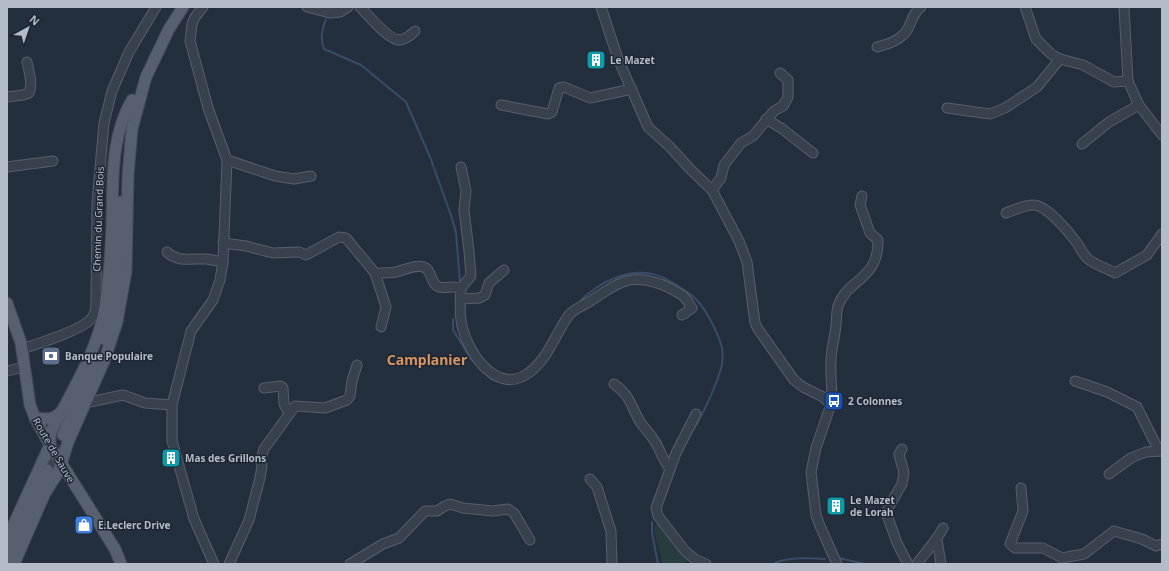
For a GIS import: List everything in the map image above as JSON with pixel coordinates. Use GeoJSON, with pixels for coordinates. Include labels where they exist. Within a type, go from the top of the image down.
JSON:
{"type":"FeatureCollection","features":[{"type":"Feature","properties":{"kind":"main road"},"geometry":{"type":"LineString","coordinates":[[7,539],[50,445],[50,434],[89,356],[99,330],[104,309],[110,268],[115,155],[122,123],[154,45],[177,7]]}},
{"type":"Feature","properties":{"kind":"main road"},"geometry":{"type":"LineString","coordinates":[[53,429],[57,442],[60,444],[65,439],[85,404],[104,361],[117,322],[123,296],[126,271],[128,175],[132,129],[140,97],[157,52],[169,28],[183,7]]}},
{"type":"Feature","properties":{"kind":"main road"},"geometry":{"type":"LineString","coordinates":[[14,564],[45,493],[55,478],[61,463],[65,439],[97,358],[109,322],[118,270],[124,155],[132,100]]}},
{"type":"Feature","properties":{"kind":"main road","name":"Route de Sauve"},"geometry":{"type":"LineString","coordinates":[[7,303],[16,325],[22,349],[30,405],[50,445],[115,549],[121,564]]}},
{"type":"Feature","properties":{"kind":"main road"},"geometry":{"type":"LineString","coordinates":[[36,418],[50,419],[62,412]]}},
{"type":"Feature","properties":{"kind":"main road"},"geometry":{"type":"LineString","coordinates":[[7,558],[47,470]]}},
{"type":"Feature","properties":{"kind":"street","name":"Chemin du Grand Bois"},"geometry":{"type":"LineString","coordinates":[[22,349],[81,327],[94,316],[96,301],[97,203],[104,123],[112,91],[129,52],[156,7]]}},
{"type":"Feature","properties":{"kind":"street"},"geometry":{"type":"LineString","coordinates":[[203,7],[195,17],[192,24],[190,41],[208,108],[227,160],[223,262],[220,280],[213,300],[191,331],[172,405],[172,441],[194,519],[214,564]]}},
{"type":"Feature","properties":{"kind":"street"},"geometry":{"type":"LineString","coordinates":[[308,7],[340,12],[348,7]]}},
{"type":"Feature","properties":{"kind":"street"},"geometry":{"type":"LineString","coordinates":[[360,7],[384,31],[398,40],[403,39],[415,31]]}},
{"type":"Feature","properties":{"kind":"street"},"geometry":{"type":"LineString","coordinates":[[601,7],[618,59],[648,127],[712,190],[739,241],[747,262],[755,323],[758,329],[794,380],[804,387],[823,396],[831,404]]}},
{"type":"Feature","properties":{"kind":"street"},"geometry":{"type":"LineString","coordinates":[[877,47],[894,42],[905,33],[915,11],[921,7]]}},
{"type":"Feature","properties":{"kind":"street"},"geometry":{"type":"LineString","coordinates":[[1026,7],[1036,39],[1051,54],[1060,59],[1083,65],[1114,82],[1128,82]]}},
{"type":"Feature","properties":{"kind":"street"},"geometry":{"type":"LineString","coordinates":[[1124,7],[1128,82],[1139,105],[1162,135]]}},
{"type":"Feature","properties":{"kind":"street"},"geometry":{"type":"LineString","coordinates":[[947,108],[990,114],[1005,108],[1037,87],[1060,59]]}},
{"type":"Feature","properties":{"kind":"street"},"geometry":{"type":"LineString","coordinates":[[7,97],[24,96],[29,93],[31,89],[27,62]]}},
{"type":"Feature","properties":{"kind":"street"},"geometry":{"type":"LineString","coordinates":[[712,190],[721,178],[724,165],[741,143],[753,136],[774,110],[783,106],[788,97],[788,80],[780,73]]}},
{"type":"Feature","properties":{"kind":"street"},"geometry":{"type":"LineString","coordinates":[[501,105],[548,114],[552,112],[559,88],[564,87],[590,98],[632,90]]}},
{"type":"Feature","properties":{"kind":"street"},"geometry":{"type":"LineString","coordinates":[[1082,144],[1109,122],[1139,105]]}},
{"type":"Feature","properties":{"kind":"street"},"geometry":{"type":"LineString","coordinates":[[766,119],[781,128],[812,154]]}},
{"type":"Feature","properties":{"kind":"street"},"geometry":{"type":"LineString","coordinates":[[227,160],[275,176],[294,179],[312,176]]}},
{"type":"Feature","properties":{"kind":"street"},"geometry":{"type":"LineString","coordinates":[[7,167],[53,161]]}},
{"type":"Feature","properties":{"kind":"street"},"geometry":{"type":"LineString","coordinates":[[374,273],[422,267],[427,270],[435,284],[441,287],[458,287],[470,276],[469,251],[464,210],[466,191],[461,168]]}},
{"type":"Feature","properties":{"kind":"street"},"geometry":{"type":"LineString","coordinates":[[837,564],[816,515],[811,472],[816,448],[831,404],[831,360],[838,304],[849,289],[871,269],[878,247],[878,240],[869,230],[861,209],[860,205],[862,196]]}},
{"type":"Feature","properties":{"kind":"street"},"geometry":{"type":"LineString","coordinates":[[1006,212],[1031,205],[1045,209],[1076,242],[1091,262],[1106,267],[1115,273],[1147,255],[1162,234]]}},
{"type":"Feature","properties":{"kind":"street"},"geometry":{"type":"LineString","coordinates":[[223,243],[246,246],[273,253],[299,252],[306,255],[339,237],[346,238],[374,273],[386,307],[381,327]]}},
{"type":"Feature","properties":{"kind":"street"},"geometry":{"type":"LineString","coordinates":[[167,252],[172,257],[184,260],[207,259],[223,262]]}},
{"type":"Feature","properties":{"kind":"street"},"geometry":{"type":"LineString","coordinates":[[460,299],[480,298],[485,295],[489,283],[504,270]]}},
{"type":"Feature","properties":{"kind":"street"},"geometry":{"type":"LineString","coordinates":[[458,287],[462,329],[475,358],[488,371],[500,377],[509,379],[517,378],[526,374],[540,361],[570,313],[626,281],[645,280],[663,285],[684,297],[692,308],[682,315]]}},
{"type":"Feature","properties":{"kind":"street"},"geometry":{"type":"LineString","coordinates":[[229,564],[249,520],[260,478],[262,466],[261,459],[264,449],[288,413],[295,406],[325,408],[347,400],[350,396],[352,381],[357,365]]}},
{"type":"Feature","properties":{"kind":"street"},"geometry":{"type":"LineString","coordinates":[[7,371],[24,367]]}},
{"type":"Feature","properties":{"kind":"street"},"geometry":{"type":"LineString","coordinates":[[1074,381],[1107,392],[1137,407],[1161,451],[1146,452],[1131,458],[1109,474]]}},
{"type":"Feature","properties":{"kind":"street"},"geometry":{"type":"LineString","coordinates":[[614,384],[622,389],[629,398],[640,421],[658,447],[662,458],[670,469]]}},
{"type":"Feature","properties":{"kind":"street"},"geometry":{"type":"LineString","coordinates":[[264,388],[281,386],[284,388],[284,404],[288,413]]}},
{"type":"Feature","properties":{"kind":"street"},"geometry":{"type":"LineString","coordinates":[[85,404],[123,395],[146,403],[172,405]]}},
{"type":"Feature","properties":{"kind":"street"},"geometry":{"type":"LineString","coordinates":[[696,414],[676,452],[656,508],[658,516],[685,551],[696,560],[706,564]]}},
{"type":"Feature","properties":{"kind":"street"},"geometry":{"type":"LineString","coordinates":[[902,449],[899,454],[904,473],[902,484],[888,508],[887,515],[897,543],[908,564]]}},
{"type":"Feature","properties":{"kind":"street"},"geometry":{"type":"LineString","coordinates":[[590,479],[597,487],[611,531],[612,564]]}},
{"type":"Feature","properties":{"kind":"street"},"geometry":{"type":"LineString","coordinates":[[1021,488],[1023,511],[1010,544],[1015,548],[1043,548],[1062,558],[1084,554],[1114,531],[1142,539],[1156,546],[1162,544]]}},
{"type":"Feature","properties":{"kind":"street"},"geometry":{"type":"LineString","coordinates":[[350,564],[383,544],[399,538],[425,511],[439,512],[445,506],[450,504],[463,508],[493,511],[508,509],[514,513],[530,540]]}},
{"type":"Feature","properties":{"kind":"street"},"geometry":{"type":"LineString","coordinates":[[917,564],[925,552],[937,540],[943,528]]}},
{"type":"Feature","properties":{"kind":"street"},"geometry":{"type":"LineString","coordinates":[[937,540],[941,564]]}},
{"type":"Feature","properties":{"kind":"green space"},"geometry":{"type":"Polygon","coordinates":[[[659,518],[688,560],[684,564],[663,564],[654,530],[659,518]]]}},
{"type":"Feature","properties":{"kind":"waterway"},"geometry":{"type":"LineString","coordinates":[[326,19],[322,34],[324,49],[361,65],[406,102],[430,157],[452,218],[456,233],[460,282]]}},
{"type":"Feature","properties":{"kind":"waterway"},"geometry":{"type":"LineString","coordinates":[[581,300],[596,288],[614,278],[632,273],[642,273],[667,279],[682,288],[700,304],[719,337],[723,358],[721,369],[712,394],[687,440]]}},
{"type":"Feature","properties":{"kind":"waterway"},"geometry":{"type":"LineString","coordinates":[[453,319],[453,330],[471,359],[491,379],[498,381]]}},
{"type":"Feature","properties":{"kind":"waterway"},"geometry":{"type":"LineString","coordinates":[[652,522],[652,533],[658,564]]}},
{"type":"Feature","properties":{"kind":"waterway"},"geometry":{"type":"LineString","coordinates":[[839,558],[865,564]]}},
{"type":"Feature","properties":{"kind":"waterway"},"geometry":{"type":"LineString","coordinates":[[773,564],[791,559],[825,559]]}},
{"type":"Feature","properties":{"kind":"tunnel"},"geometry":{"type":"LineString","coordinates":[[47,470],[63,435]]}},
{"type":"Feature","properties":{"kind":"place","name":"Le Mazet"},"geometry":{"type":"Point","coordinates":[596,60]}},
{"type":"Feature","properties":{"kind":"place","name":"Banque Populaire"},"geometry":{"type":"Point","coordinates":[51,356]}},
{"type":"Feature","properties":{"kind":"place","name":"2 Colonnes"},"geometry":{"type":"Point","coordinates":[834,401]}},
{"type":"Feature","properties":{"kind":"place","name":"Mas des Grillons"},"geometry":{"type":"Point","coordinates":[171,458]}},
{"type":"Feature","properties":{"kind":"place","name":"Le Mazet de Lorah"},"geometry":{"type":"Point","coordinates":[836,506]}},
{"type":"Feature","properties":{"kind":"place","name":"E.Leclerc Drive"},"geometry":{"type":"Point","coordinates":[84,525]}},
{"type":"Feature","properties":{"kind":"district","name":"Camplanier"},"geometry":{"type":"Point","coordinates":[427,359]}}]}
